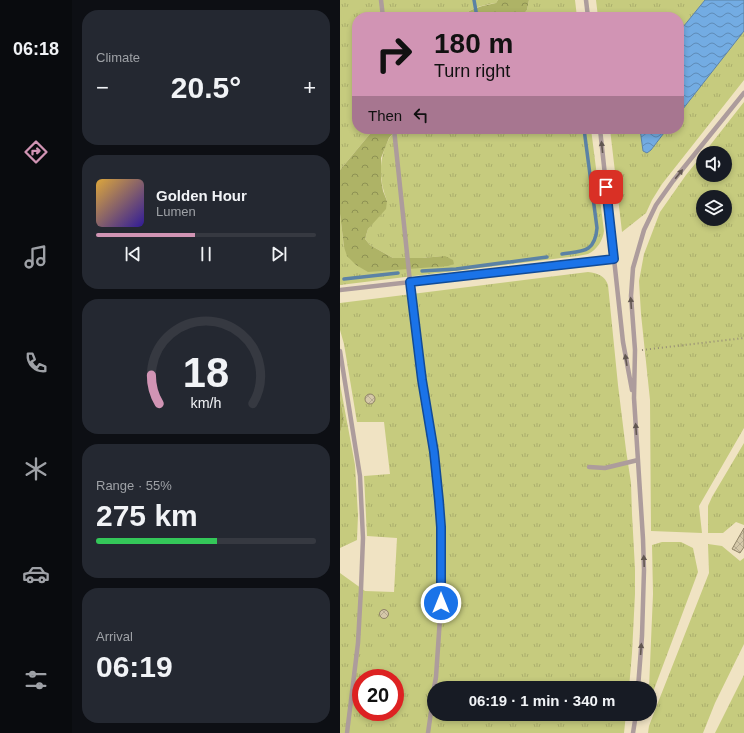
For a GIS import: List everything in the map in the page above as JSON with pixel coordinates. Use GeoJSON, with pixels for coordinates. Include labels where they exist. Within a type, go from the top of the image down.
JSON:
{"type":"FeatureCollection","features":[{"type":"Feature","properties":{"kind":"lane"},"geometry":{"type":"LineString","coordinates":[[381,0],[382,12]]}},
{"type":"Feature","properties":{"kind":"lane"},"geometry":{"type":"LineString","coordinates":[[586,0],[587,12]]}},
{"type":"Feature","properties":{"kind":"lane"},"geometry":{"type":"LineString","coordinates":[[639,681],[642,636],[644,570],[634,398],[635,350],[631,296],[633,268],[644,230],[656,205],[744,93]]}},
{"type":"Feature","properties":{"kind":"lane"},"geometry":{"type":"LineString","coordinates":[[395,134],[410,282],[422,380],[434,452],[441,527],[441,603],[435,681]]}},
{"type":"Feature","properties":{"kind":"lane"},"geometry":{"type":"LineString","coordinates":[[601,134],[623,342],[634,398]]}},
{"type":"Feature","properties":{"kind":"lane"},"geometry":{"type":"LineString","coordinates":[[340,290],[614,259]]}},
{"type":"Feature","properties":{"kind":"lane"},"geometry":{"type":"LineString","coordinates":[[340,351],[360,476],[363,538],[362,589],[358,643],[346,733]]}},
{"type":"Feature","properties":{"kind":"lane"},"geometry":{"type":"LineString","coordinates":[[589,467],[605,468],[638,460]]}},
{"type":"Feature","properties":{"kind":"lane"},"geometry":{"type":"LineString","coordinates":[[428,733],[430,721]]}},
{"type":"Feature","properties":{"kind":"lane"},"geometry":{"type":"LineString","coordinates":[[633,733],[635,721]]}},
{"type":"Feature","properties":{"kind":"path"},"geometry":{"type":"LineString","coordinates":[[635,350],[744,338]]}},
{"type":"Feature","properties":{"kind":"green space"},"geometry":{"type":"Polygon","coordinates":[[[340,0],[498,0],[496,3],[482,6],[468,12],[352,12],[352,134],[370,134],[340,170],[340,0]]]}},
{"type":"Feature","properties":{"kind":"green space"},"geometry":{"type":"Polygon","coordinates":[[[498,0],[529,0],[525,12],[468,12],[482,6],[496,3],[498,0]]]}},
{"type":"Feature","properties":{"kind":"green space"},"geometry":{"type":"Polygon","coordinates":[[[529,0],[575,0],[576,12],[525,12],[529,0]]]}},
{"type":"Feature","properties":{"kind":"green space"},"geometry":{"type":"Polygon","coordinates":[[[596,0],[705,0],[684,26],[684,12],[597,12],[596,0]]]}},
{"type":"Feature","properties":{"kind":"green space"},"geometry":{"type":"Polygon","coordinates":[[[744,31],[744,80],[662,184],[646,213],[622,232],[611,134],[641,134],[643,151],[647,153],[663,134],[684,134],[684,108],[744,31]]]}},
{"type":"Feature","properties":{"kind":"green space"},"geometry":{"type":"Polygon","coordinates":[[[744,102],[744,428],[699,506],[702,533],[651,531],[650,400],[639,281],[644,254],[660,212],[696,163],[696,182],[732,182],[732,146],[709,146],[744,102]]]}},
{"type":"Feature","properties":{"kind":"green space"},"geometry":{"type":"Polygon","coordinates":[[[370,134],[393,134],[389,138],[381,158],[381,179],[383,191],[387,201],[386,209],[368,229],[365,239],[370,245],[393,258],[445,256],[453,260],[454,264],[448,266],[368,272],[356,265],[347,256],[344,247],[340,214],[340,170],[370,134]]]}},
{"type":"Feature","properties":{"kind":"green space"},"geometry":{"type":"Polygon","coordinates":[[[393,134],[592,134],[604,231],[601,241],[597,247],[588,254],[578,256],[340,285],[340,214],[344,247],[356,265],[445,256],[393,258],[370,245],[365,239],[368,229],[387,201],[382,186],[381,162],[385,147],[393,134]]]}},
{"type":"Feature","properties":{"kind":"green space"},"geometry":{"type":"Polygon","coordinates":[[[588,272],[598,274],[605,279],[608,285],[618,385],[631,483],[635,594],[630,681],[427,681],[427,721],[625,721],[624,733],[340,733],[340,573],[365,591],[394,592],[397,538],[367,536],[364,476],[390,474],[384,422],[357,422],[344,344],[340,330],[340,303],[588,272]]]}},
{"type":"Feature","properties":{"kind":"green space"},"geometry":{"type":"Polygon","coordinates":[[[340,384],[355,465],[358,515],[357,540],[340,548],[340,433],[344,420],[340,397],[340,384]]]}},
{"type":"Feature","properties":{"kind":"green space"},"geometry":{"type":"Polygon","coordinates":[[[340,397],[344,420],[340,433],[340,397]]]}},
{"type":"Feature","properties":{"kind":"green space"},"geometry":{"type":"Polygon","coordinates":[[[744,443],[744,525],[736,522],[723,533],[708,533],[708,506],[744,443]]]}},
{"type":"Feature","properties":{"kind":"green space"},"geometry":{"type":"Polygon","coordinates":[[[662,542],[681,542],[693,548],[698,572],[657,681],[649,681],[653,594],[652,545],[662,542]]]}},
{"type":"Feature","properties":{"kind":"green space"},"geometry":{"type":"Polygon","coordinates":[[[708,544],[722,546],[740,561],[744,558],[744,644],[715,703],[703,733],[648,733],[651,721],[657,721],[657,705],[709,573],[708,544]]]}},
{"type":"Feature","properties":{"kind":"green space"},"geometry":{"type":"Polygon","coordinates":[[[744,675],[744,733],[715,733],[744,675]]]}},
{"type":"Feature","properties":{"kind":"water"},"geometry":{"type":"Polygon","coordinates":[[[705,0],[744,0],[744,31],[684,108],[684,26],[705,0]]]}},
{"type":"Feature","properties":{"kind":"water"},"geometry":{"type":"Polygon","coordinates":[[[641,134],[663,134],[651,150],[647,153],[643,151],[641,134]]]}},
{"type":"Feature","properties":{"kind":"building"},"geometry":{"type":"Polygon","coordinates":[[[370,394],[375,399],[370,404],[365,399],[370,394]]]}},
{"type":"Feature","properties":{"kind":"building"},"geometry":{"type":"Polygon","coordinates":[[[744,528],[744,547],[740,553],[732,549],[744,528]]]}},
{"type":"Feature","properties":{"kind":"building"},"geometry":{"type":"Polygon","coordinates":[[[384,609],[389,614],[384,619],[379,614],[384,609]]]}},
{"type":"Feature","properties":{"kind":"waterway"},"geometry":{"type":"LineString","coordinates":[[474,0],[476,12]]}},
{"type":"Feature","properties":{"kind":"waterway"},"geometry":{"type":"LineString","coordinates":[[562,254],[586,249],[594,242],[596,236],[597,228],[585,134]]}},
{"type":"Feature","properties":{"kind":"waterway"},"geometry":{"type":"LineString","coordinates":[[422,271],[456,269],[547,257]]}},
{"type":"Feature","properties":{"kind":"waterway"},"geometry":{"type":"LineString","coordinates":[[344,279],[398,273]]}},
{"type":"Feature","properties":{"kind":"route"},"geometry":{"type":"LineString","coordinates":[[441,603],[441,527],[439,501],[434,452],[422,380],[410,282],[614,259],[606,187]]}}]}
